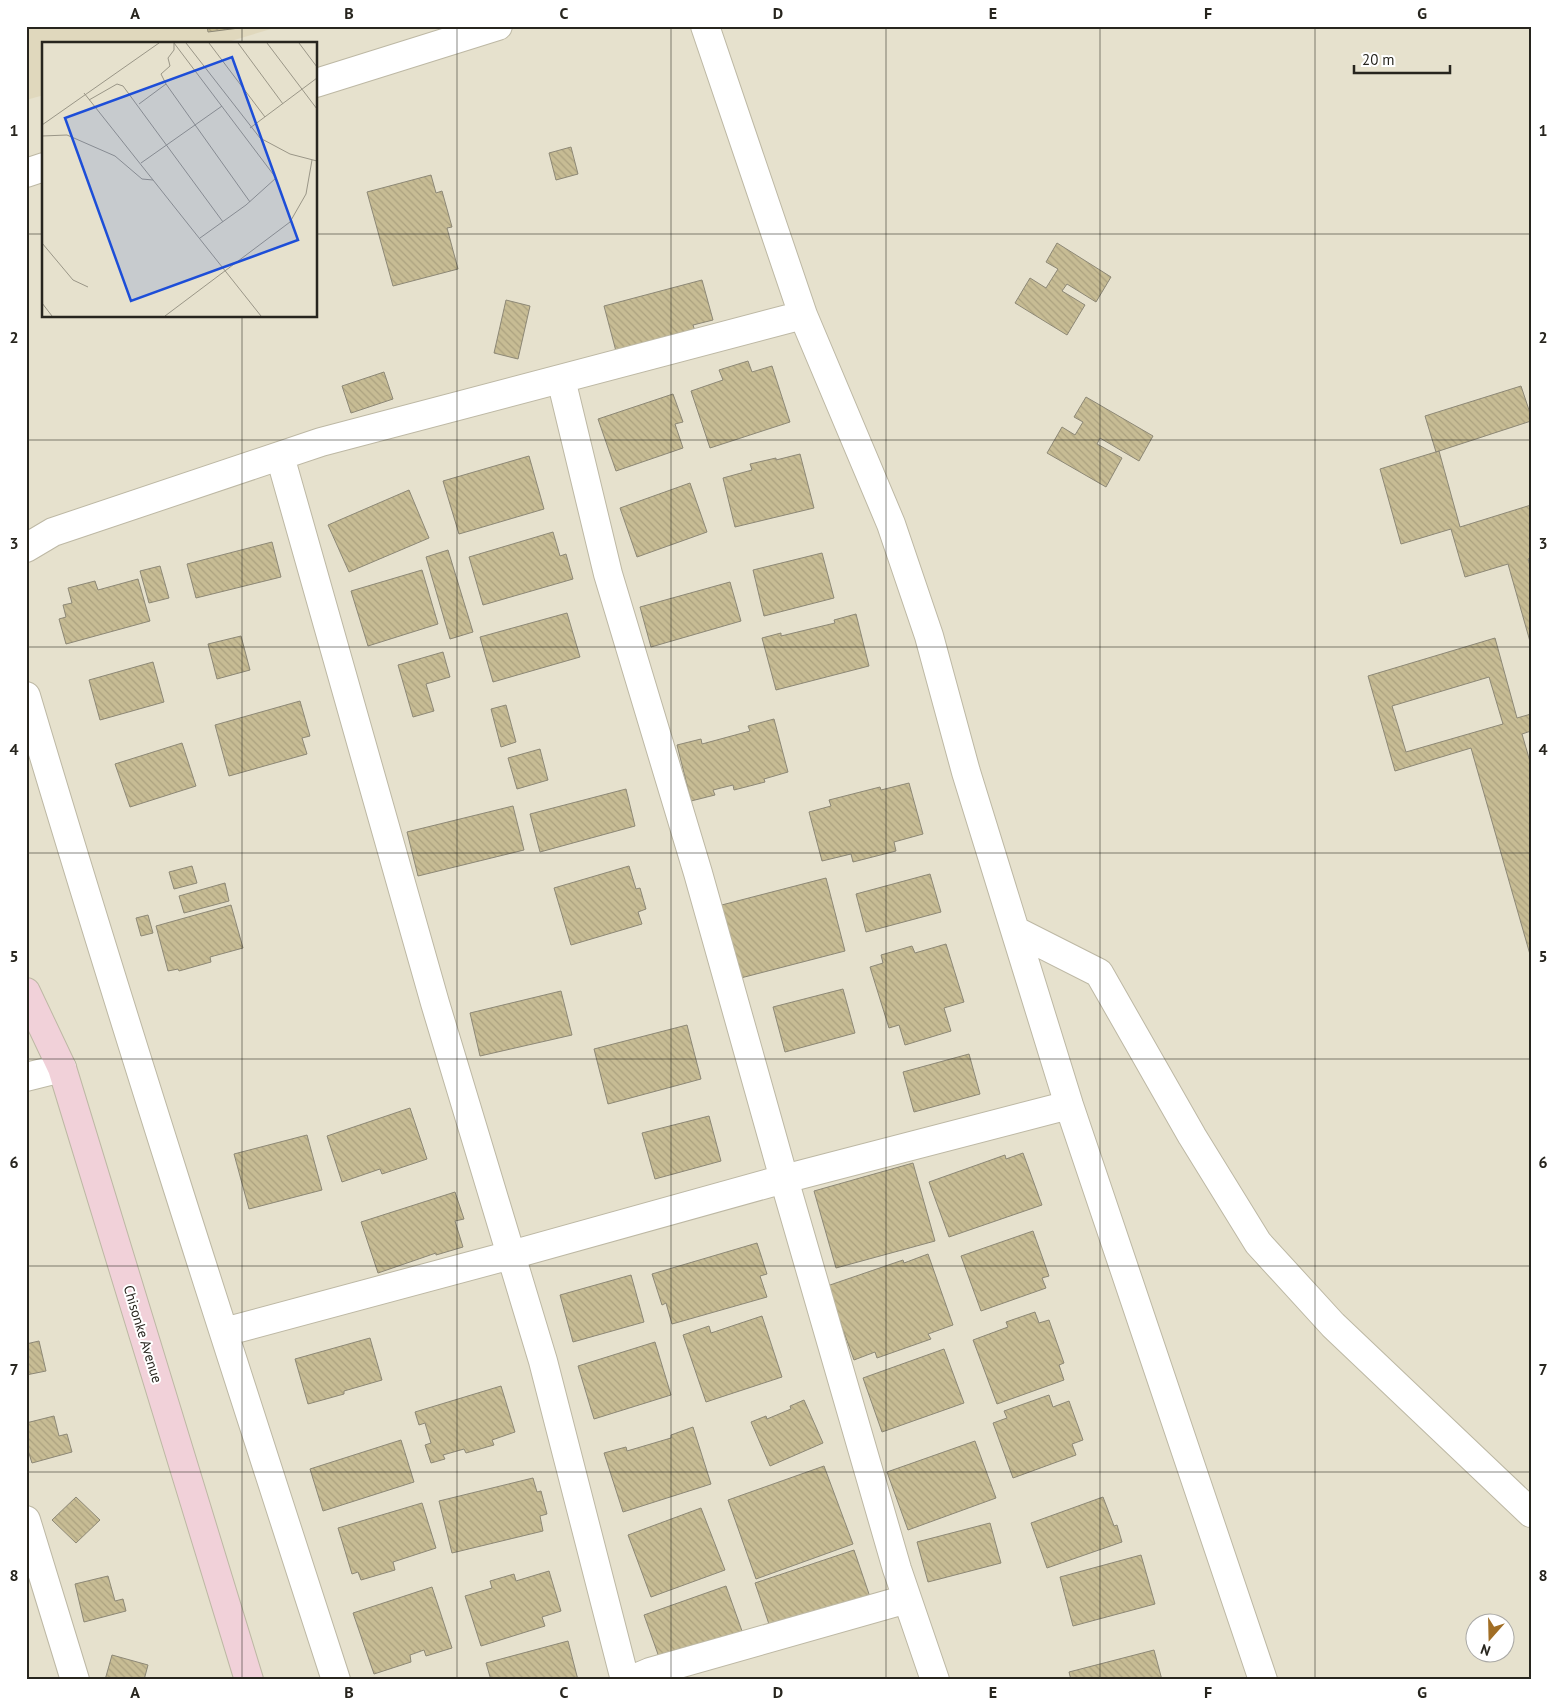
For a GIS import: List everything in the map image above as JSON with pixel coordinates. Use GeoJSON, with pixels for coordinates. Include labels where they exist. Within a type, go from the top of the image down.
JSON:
{"type":"FeatureCollection","features":[{"type":"Feature","properties":{"kind":"street"},"geometry":{"type":"LineString","coordinates":[[318,82],[498,26]]}},
{"type":"Feature","properties":{"kind":"street"},"geometry":{"type":"LineString","coordinates":[[705,26],[802,315],[890,524],[929,636],[966,772],[1069,1105],[1263,1680]]}},
{"type":"Feature","properties":{"kind":"street"},"geometry":{"type":"LineString","coordinates":[[26,173],[42,168]]}},
{"type":"Feature","properties":{"kind":"street"},"geometry":{"type":"LineString","coordinates":[[26,548],[53,532],[321,442],[802,315]]}},
{"type":"Feature","properties":{"kind":"street"},"geometry":{"type":"LineString","coordinates":[[561,379],[608,574],[698,874],[896,1569],[935,1680]]}},
{"type":"Feature","properties":{"kind":"street"},"geometry":{"type":"LineString","coordinates":[[280,456],[435,1003],[542,1361],[625,1680]]}},
{"type":"Feature","properties":{"kind":"street"},"geometry":{"type":"LineString","coordinates":[[26,696],[66,832],[336,1680]]}},
{"type":"Feature","properties":{"kind":"street"},"geometry":{"type":"LineString","coordinates":[[1016,931],[1099,973],[1192,1136],[1258,1243],[1332,1325],[1531,1513]]}},
{"type":"Feature","properties":{"kind":"street","name":"Chisonke Avenue"},"geometry":{"type":"LineString","coordinates":[[26,992],[62,1068],[249,1680]]}},
{"type":"Feature","properties":{"kind":"street"},"geometry":{"type":"LineString","coordinates":[[26,1077],[62,1068]]}},
{"type":"Feature","properties":{"kind":"street"},"geometry":{"type":"LineString","coordinates":[[224,1332],[784,1179],[1069,1105]]}},
{"type":"Feature","properties":{"kind":"street"},"geometry":{"type":"LineString","coordinates":[[26,1520],[74,1680]]}},
{"type":"Feature","properties":{"kind":"street"},"geometry":{"type":"LineString","coordinates":[[631,1680],[650,1672],[907,1599]]}},
{"type":"Feature","properties":{"kind":"shaded area"},"geometry":{"type":"Polygon","coordinates":[[[26,26],[281,26],[228,42],[42,42],[42,96],[26,100],[26,26]]]}},
{"type":"Feature","properties":{"kind":"building"},"geometry":{"type":"Polygon","coordinates":[[[207,26],[238,26],[239,28],[208,32],[207,26]]]}},
{"type":"Feature","properties":{"kind":"building"},"geometry":{"type":"Polygon","coordinates":[[[571,147],[578,174],[556,180],[549,153],[571,147]]]}},
{"type":"Feature","properties":{"kind":"building"},"geometry":{"type":"Polygon","coordinates":[[[431,175],[436,193],[442,191],[452,227],[447,228],[458,269],[393,286],[367,192],[431,175]]]}},
{"type":"Feature","properties":{"kind":"building"},"geometry":{"type":"Polygon","coordinates":[[[1057,243],[1111,277],[1096,302],[1067,284],[1062,291],[1085,305],[1067,335],[1015,303],[1030,278],[1046,288],[1058,269],[1046,262],[1057,243]]]}},
{"type":"Feature","properties":{"kind":"building"},"geometry":{"type":"Polygon","coordinates":[[[702,280],[713,320],[693,325],[696,334],[617,355],[604,306],[702,280]]]}},
{"type":"Feature","properties":{"kind":"building"},"geometry":{"type":"Polygon","coordinates":[[[506,300],[530,306],[518,359],[494,353],[506,300]]]}},
{"type":"Feature","properties":{"kind":"building"},"geometry":{"type":"Polygon","coordinates":[[[748,361],[752,372],[772,366],[790,422],[710,448],[691,391],[723,380],[719,370],[748,361]]]}},
{"type":"Feature","properties":{"kind":"building"},"geometry":{"type":"Polygon","coordinates":[[[384,372],[393,399],[351,413],[342,386],[384,372]]]}},
{"type":"Feature","properties":{"kind":"building"},"geometry":{"type":"Polygon","coordinates":[[[1521,386],[1531,421],[1436,452],[1425,416],[1521,386]]]}},
{"type":"Feature","properties":{"kind":"building"},"geometry":{"type":"Polygon","coordinates":[[[673,394],[683,422],[675,424],[683,448],[616,471],[598,419],[673,394]]]}},
{"type":"Feature","properties":{"kind":"building"},"geometry":{"type":"Polygon","coordinates":[[[1086,397],[1153,436],[1139,461],[1100,438],[1097,444],[1122,458],[1106,487],[1047,453],[1062,427],[1075,435],[1083,422],[1074,417],[1086,397]]]}},
{"type":"Feature","properties":{"kind":"building"},"geometry":{"type":"Polygon","coordinates":[[[1439,451],[1460,527],[1531,505],[1531,558],[1528,559],[1531,569],[1531,645],[1508,564],[1465,577],[1451,529],[1401,544],[1380,469],[1439,451]]]}},
{"type":"Feature","properties":{"kind":"building"},"geometry":{"type":"Polygon","coordinates":[[[800,454],[814,508],[735,527],[723,478],[752,470],[750,464],[800,454]]]}},
{"type":"Feature","properties":{"kind":"building"},"geometry":{"type":"Polygon","coordinates":[[[529,456],[544,509],[459,534],[443,481],[529,456]]]}},
{"type":"Feature","properties":{"kind":"building"},"geometry":{"type":"Polygon","coordinates":[[[690,483],[707,532],[637,557],[620,508],[690,483]]]}},
{"type":"Feature","properties":{"kind":"building"},"geometry":{"type":"Polygon","coordinates":[[[409,490],[429,538],[349,572],[328,525],[409,490]]]}},
{"type":"Feature","properties":{"kind":"building"},"geometry":{"type":"Polygon","coordinates":[[[553,532],[560,556],[566,554],[573,579],[483,605],[469,557],[553,532]]]}},
{"type":"Feature","properties":{"kind":"building"},"geometry":{"type":"Polygon","coordinates":[[[272,542],[281,577],[196,598],[187,564],[272,542]]]}},
{"type":"Feature","properties":{"kind":"building"},"geometry":{"type":"Polygon","coordinates":[[[448,550],[473,632],[450,639],[426,557],[448,550]]]}},
{"type":"Feature","properties":{"kind":"building"},"geometry":{"type":"Polygon","coordinates":[[[822,553],[834,598],[764,616],[753,570],[822,553]]]}},
{"type":"Feature","properties":{"kind":"building"},"geometry":{"type":"Polygon","coordinates":[[[160,566],[169,598],[149,603],[140,571],[160,566]]]}},
{"type":"Feature","properties":{"kind":"building"},"geometry":{"type":"Polygon","coordinates":[[[422,570],[438,624],[368,646],[351,591],[422,570]]]}},
{"type":"Feature","properties":{"kind":"building"},"geometry":{"type":"Polygon","coordinates":[[[138,579],[150,621],[66,644],[59,619],[66,617],[63,605],[72,603],[68,588],[95,581],[98,590],[138,579]]]}},
{"type":"Feature","properties":{"kind":"building"},"geometry":{"type":"Polygon","coordinates":[[[730,582],[741,621],[651,647],[640,607],[730,582]]]}},
{"type":"Feature","properties":{"kind":"building"},"geometry":{"type":"Polygon","coordinates":[[[567,613],[580,657],[493,682],[480,637],[567,613]]]}},
{"type":"Feature","properties":{"kind":"building"},"geometry":{"type":"Polygon","coordinates":[[[856,614],[869,666],[776,690],[762,638],[781,633],[781,636],[835,623],[834,620],[856,614]]]}},
{"type":"Feature","properties":{"kind":"building"},"geometry":{"type":"Polygon","coordinates":[[[241,636],[250,670],[217,679],[208,644],[241,636]]]}},
{"type":"Feature","properties":{"kind":"building"},"geometry":{"type":"Polygon","coordinates":[[[1495,638],[1517,718],[1531,714],[1531,731],[1522,734],[1531,765],[1531,958],[1471,748],[1395,771],[1368,676],[1495,638]],[[1489,677],[1392,706],[1406,752],[1503,724],[1489,677]]]}},
{"type":"Feature","properties":{"kind":"building"},"geometry":{"type":"Polygon","coordinates":[[[443,652],[450,677],[426,684],[434,711],[413,717],[398,665],[443,652]]]}},
{"type":"Feature","properties":{"kind":"building"},"geometry":{"type":"Polygon","coordinates":[[[153,662],[164,702],[100,720],[89,680],[153,662]]]}},
{"type":"Feature","properties":{"kind":"building"},"geometry":{"type":"Polygon","coordinates":[[[300,701],[310,736],[302,738],[307,754],[229,776],[215,725],[300,701]]]}},
{"type":"Feature","properties":{"kind":"building"},"geometry":{"type":"Polygon","coordinates":[[[506,705],[516,742],[501,747],[491,709],[506,705]]]}},
{"type":"Feature","properties":{"kind":"building"},"geometry":{"type":"Polygon","coordinates":[[[774,719],[788,772],[764,779],[765,782],[734,790],[733,785],[713,790],[715,795],[691,801],[677,745],[701,739],[702,744],[750,731],[748,726],[774,719]]]}},
{"type":"Feature","properties":{"kind":"building"},"geometry":{"type":"Polygon","coordinates":[[[182,743],[196,786],[130,807],[115,764],[182,743]]]}},
{"type":"Feature","properties":{"kind":"building"},"geometry":{"type":"Polygon","coordinates":[[[540,749],[548,780],[517,789],[508,758],[540,749]]]}},
{"type":"Feature","properties":{"kind":"building"},"geometry":{"type":"Polygon","coordinates":[[[909,783],[923,834],[894,842],[896,851],[853,862],[851,854],[822,861],[809,812],[831,806],[829,800],[880,787],[881,790],[909,783]]]}},
{"type":"Feature","properties":{"kind":"building"},"geometry":{"type":"Polygon","coordinates":[[[626,789],[635,826],[540,852],[530,814],[626,789]]]}},
{"type":"Feature","properties":{"kind":"building"},"geometry":{"type":"Polygon","coordinates":[[[513,806],[524,850],[418,876],[407,832],[513,806]]]}},
{"type":"Feature","properties":{"kind":"building"},"geometry":{"type":"Polygon","coordinates":[[[192,866],[197,883],[174,889],[169,872],[192,866]]]}},
{"type":"Feature","properties":{"kind":"building"},"geometry":{"type":"Polygon","coordinates":[[[629,866],[636,889],[640,888],[646,909],[638,912],[642,924],[571,945],[554,888],[629,866]]]}},
{"type":"Feature","properties":{"kind":"building"},"geometry":{"type":"Polygon","coordinates":[[[930,874],[941,912],[866,932],[856,894],[930,874]]]}},
{"type":"Feature","properties":{"kind":"building"},"geometry":{"type":"Polygon","coordinates":[[[826,878],[845,951],[733,980],[714,907],[826,878]]]}},
{"type":"Feature","properties":{"kind":"building"},"geometry":{"type":"Polygon","coordinates":[[[225,883],[229,901],[184,913],[179,896],[225,883]]]}},
{"type":"Feature","properties":{"kind":"building"},"geometry":{"type":"Polygon","coordinates":[[[231,905],[243,948],[210,957],[211,962],[179,971],[178,969],[168,971],[156,926],[231,905]]]}},
{"type":"Feature","properties":{"kind":"building"},"geometry":{"type":"Polygon","coordinates":[[[148,915],[153,933],[141,936],[136,918],[148,915]]]}},
{"type":"Feature","properties":{"kind":"building"},"geometry":{"type":"Polygon","coordinates":[[[946,944],[964,1002],[944,1008],[951,1031],[905,1045],[899,1025],[889,1028],[870,967],[883,963],[881,955],[912,946],[915,953],[946,944]]]}},
{"type":"Feature","properties":{"kind":"building"},"geometry":{"type":"Polygon","coordinates":[[[843,989],[855,1033],[785,1052],[773,1007],[843,989]]]}},
{"type":"Feature","properties":{"kind":"building"},"geometry":{"type":"Polygon","coordinates":[[[561,991],[572,1035],[480,1056],[470,1013],[561,991]]]}},
{"type":"Feature","properties":{"kind":"building"},"geometry":{"type":"Polygon","coordinates":[[[687,1025],[701,1079],[608,1104],[594,1049],[687,1025]]]}},
{"type":"Feature","properties":{"kind":"building"},"geometry":{"type":"Polygon","coordinates":[[[969,1054],[980,1094],[914,1112],[903,1072],[969,1054]]]}},
{"type":"Feature","properties":{"kind":"building"},"geometry":{"type":"Polygon","coordinates":[[[410,1108],[427,1159],[382,1174],[380,1169],[342,1182],[327,1136],[410,1108]]]}},
{"type":"Feature","properties":{"kind":"building"},"geometry":{"type":"Polygon","coordinates":[[[709,1116],[721,1161],[655,1179],[642,1133],[709,1116]]]}},
{"type":"Feature","properties":{"kind":"building"},"geometry":{"type":"Polygon","coordinates":[[[307,1135],[322,1190],[249,1209],[234,1154],[307,1135]]]}},
{"type":"Feature","properties":{"kind":"building"},"geometry":{"type":"Polygon","coordinates":[[[1023,1153],[1042,1205],[949,1237],[929,1182],[1005,1155],[1006,1159],[1023,1153]]]}},
{"type":"Feature","properties":{"kind":"building"},"geometry":{"type":"Polygon","coordinates":[[[913,1163],[935,1241],[836,1268],[814,1191],[913,1163]]]}},
{"type":"Feature","properties":{"kind":"building"},"geometry":{"type":"Polygon","coordinates":[[[455,1192],[464,1219],[455,1221],[463,1247],[436,1255],[436,1253],[378,1273],[361,1222],[455,1192]]]}},
{"type":"Feature","properties":{"kind":"building"},"geometry":{"type":"Polygon","coordinates":[[[1033,1231],[1049,1276],[1042,1278],[1046,1288],[981,1311],[961,1256],[1033,1231]]]}},
{"type":"Feature","properties":{"kind":"building"},"geometry":{"type":"Polygon","coordinates":[[[757,1243],[767,1274],[760,1276],[767,1297],[672,1324],[666,1303],[662,1305],[652,1274],[757,1243]]]}},
{"type":"Feature","properties":{"kind":"building"},"geometry":{"type":"Polygon","coordinates":[[[928,1254],[953,1325],[928,1334],[931,1339],[877,1358],[875,1352],[854,1360],[827,1286],[903,1260],[904,1263],[928,1254]]]}},
{"type":"Feature","properties":{"kind":"building"},"geometry":{"type":"Polygon","coordinates":[[[631,1275],[644,1322],[573,1342],[560,1295],[631,1275]]]}},
{"type":"Feature","properties":{"kind":"building"},"geometry":{"type":"Polygon","coordinates":[[[1035,1312],[1039,1323],[1049,1320],[1064,1363],[1059,1365],[1064,1380],[997,1404],[973,1340],[1008,1327],[1006,1322],[1035,1312]]]}},
{"type":"Feature","properties":{"kind":"building"},"geometry":{"type":"Polygon","coordinates":[[[762,1316],[782,1377],[706,1402],[683,1335],[709,1326],[711,1333],[762,1316]]]}},
{"type":"Feature","properties":{"kind":"building"},"geometry":{"type":"Polygon","coordinates":[[[370,1338],[382,1380],[344,1391],[344,1394],[308,1404],[295,1359],[370,1338]]]}},
{"type":"Feature","properties":{"kind":"building"},"geometry":{"type":"Polygon","coordinates":[[[39,1341],[46,1371],[26,1375],[26,1344],[39,1341]]]}},
{"type":"Feature","properties":{"kind":"building"},"geometry":{"type":"Polygon","coordinates":[[[655,1342],[671,1395],[594,1419],[578,1366],[655,1342]]]}},
{"type":"Feature","properties":{"kind":"building"},"geometry":{"type":"Polygon","coordinates":[[[944,1349],[964,1403],[882,1432],[863,1378],[944,1349]]]}},
{"type":"Feature","properties":{"kind":"building"},"geometry":{"type":"Polygon","coordinates":[[[501,1386],[515,1432],[492,1440],[494,1445],[466,1453],[464,1449],[443,1455],[445,1459],[431,1463],[425,1445],[431,1443],[425,1423],[419,1425],[415,1412],[501,1386]]]}},
{"type":"Feature","properties":{"kind":"building"},"geometry":{"type":"Polygon","coordinates":[[[1049,1395],[1053,1407],[1069,1401],[1083,1440],[1072,1444],[1076,1455],[1013,1478],[993,1423],[1007,1418],[1004,1411],[1049,1395]]]}},
{"type":"Feature","properties":{"kind":"building"},"geometry":{"type":"Polygon","coordinates":[[[804,1400],[823,1443],[770,1466],[751,1422],[766,1416],[767,1419],[791,1409],[790,1406],[804,1400]]]}},
{"type":"Feature","properties":{"kind":"building"},"geometry":{"type":"Polygon","coordinates":[[[54,1416],[59,1436],[67,1434],[72,1452],[32,1463],[26,1444],[26,1423],[54,1416]]]}},
{"type":"Feature","properties":{"kind":"building"},"geometry":{"type":"Polygon","coordinates":[[[693,1427],[711,1484],[623,1512],[604,1453],[626,1447],[627,1451],[671,1438],[671,1435],[693,1427]]]}},
{"type":"Feature","properties":{"kind":"building"},"geometry":{"type":"Polygon","coordinates":[[[401,1440],[414,1482],[323,1511],[310,1469],[401,1440]]]}},
{"type":"Feature","properties":{"kind":"building"},"geometry":{"type":"Polygon","coordinates":[[[975,1441],[996,1498],[908,1530],[887,1472],[975,1441]]]}},
{"type":"Feature","properties":{"kind":"building"},"geometry":{"type":"Polygon","coordinates":[[[824,1466],[853,1544],[756,1579],[728,1500],[824,1466]]]}},
{"type":"Feature","properties":{"kind":"building"},"geometry":{"type":"Polygon","coordinates":[[[533,1478],[537,1492],[541,1491],[547,1514],[540,1516],[543,1531],[452,1553],[439,1501],[533,1478]]]}},
{"type":"Feature","properties":{"kind":"building"},"geometry":{"type":"Polygon","coordinates":[[[76,1497],[100,1520],[76,1543],[52,1520],[76,1497]]]}},
{"type":"Feature","properties":{"kind":"building"},"geometry":{"type":"Polygon","coordinates":[[[1103,1497],[1114,1526],[1117,1525],[1122,1542],[1047,1568],[1031,1523],[1103,1497]]]}},
{"type":"Feature","properties":{"kind":"building"},"geometry":{"type":"Polygon","coordinates":[[[422,1503],[436,1548],[393,1562],[395,1570],[361,1580],[358,1572],[352,1574],[338,1528],[422,1503]]]}},
{"type":"Feature","properties":{"kind":"building"},"geometry":{"type":"Polygon","coordinates":[[[701,1508],[725,1570],[651,1597],[628,1535],[701,1508]]]}},
{"type":"Feature","properties":{"kind":"building"},"geometry":{"type":"Polygon","coordinates":[[[990,1523],[1001,1563],[928,1582],[917,1542],[990,1523]]]}},
{"type":"Feature","properties":{"kind":"building"},"geometry":{"type":"Polygon","coordinates":[[[854,1550],[871,1600],[772,1633],[755,1583],[854,1550]]]}},
{"type":"Feature","properties":{"kind":"building"},"geometry":{"type":"Polygon","coordinates":[[[1141,1555],[1155,1604],[1073,1626],[1060,1577],[1141,1555]]]}},
{"type":"Feature","properties":{"kind":"building"},"geometry":{"type":"Polygon","coordinates":[[[549,1571],[561,1611],[542,1617],[545,1626],[481,1646],[465,1596],[492,1588],[490,1581],[514,1574],[516,1581],[549,1571]]]}},
{"type":"Feature","properties":{"kind":"building"},"geometry":{"type":"Polygon","coordinates":[[[108,1576],[115,1601],[123,1599],[126,1611],[84,1622],[75,1584],[108,1576]]]}},
{"type":"Feature","properties":{"kind":"building"},"geometry":{"type":"Polygon","coordinates":[[[726,1586],[742,1631],[660,1660],[644,1615],[726,1586]]]}},
{"type":"Feature","properties":{"kind":"building"},"geometry":{"type":"Polygon","coordinates":[[[432,1587],[452,1648],[426,1656],[424,1650],[410,1655],[411,1662],[374,1674],[353,1613],[432,1587]]]}},
{"type":"Feature","properties":{"kind":"building"},"geometry":{"type":"Polygon","coordinates":[[[568,1641],[578,1680],[491,1680],[486,1663],[568,1641]]]}},
{"type":"Feature","properties":{"kind":"building"},"geometry":{"type":"Polygon","coordinates":[[[1154,1650],[1162,1680],[1071,1680],[1069,1672],[1154,1650]]]}},
{"type":"Feature","properties":{"kind":"building"},"geometry":{"type":"Polygon","coordinates":[[[112,1655],[148,1665],[144,1680],[105,1680],[112,1655]]]}}]}
